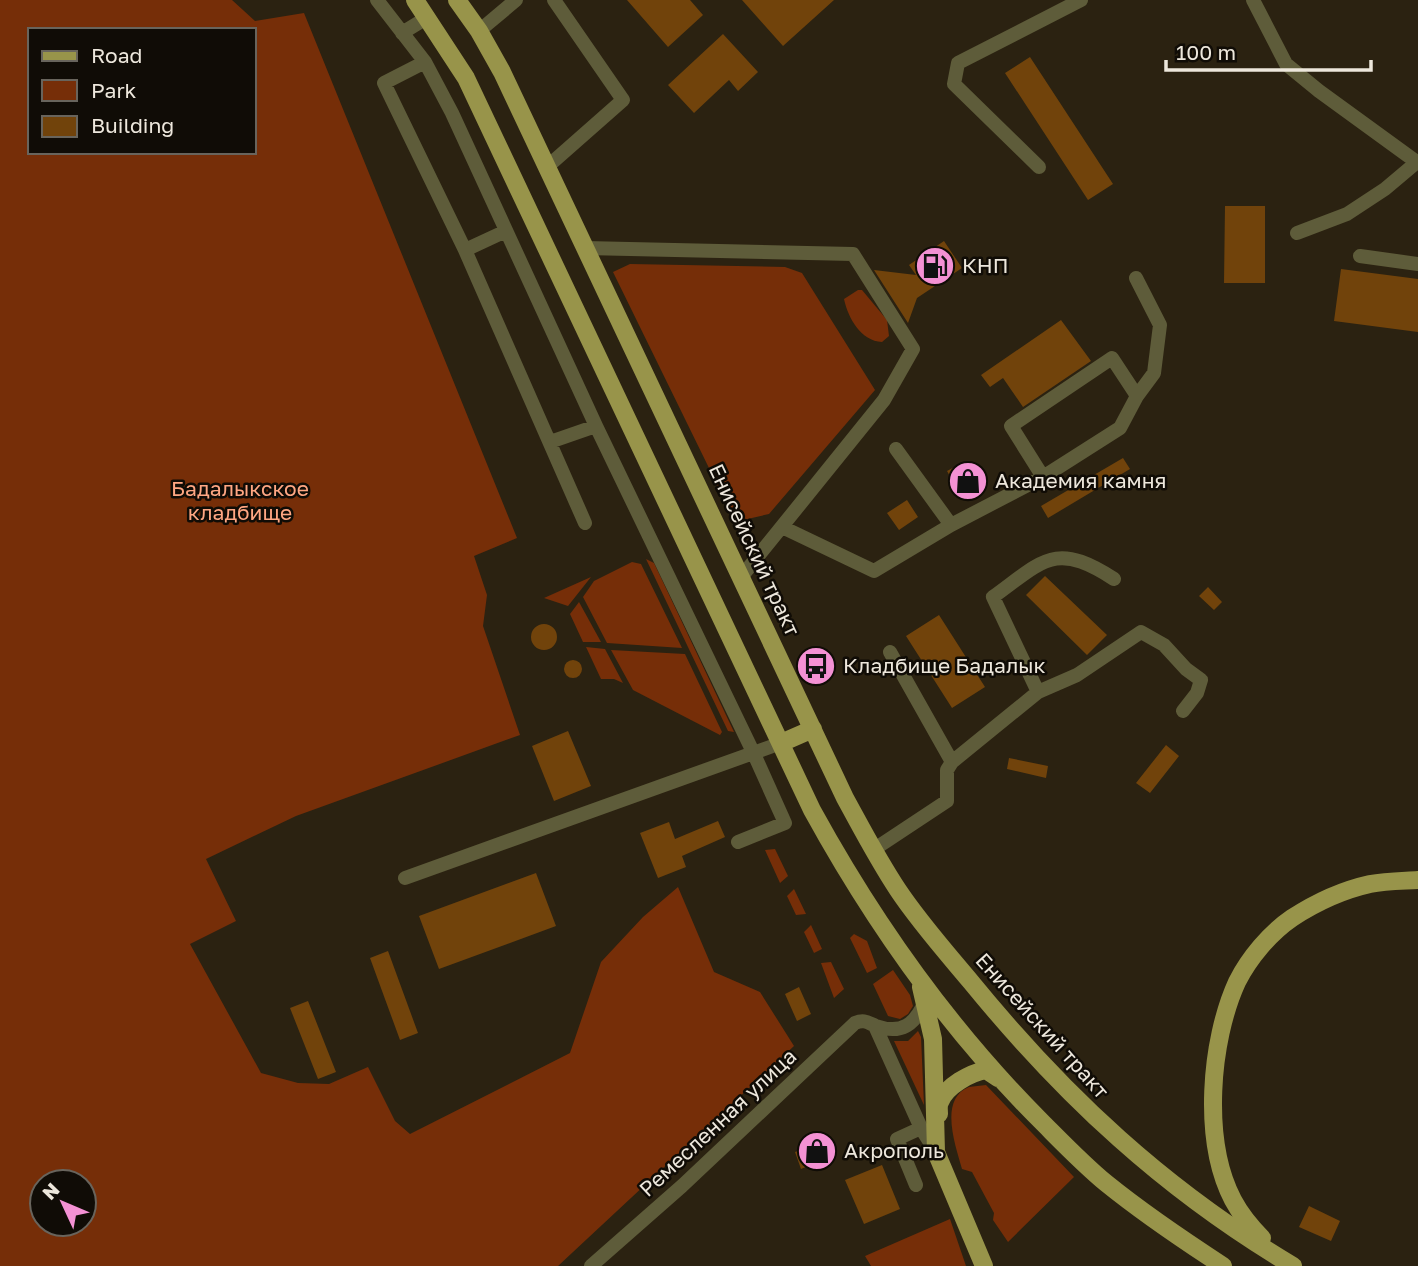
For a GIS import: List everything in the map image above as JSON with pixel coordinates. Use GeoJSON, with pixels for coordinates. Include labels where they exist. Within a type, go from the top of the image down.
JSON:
{"type":"FeatureCollection","features":[{"type":"Feature","properties":{"kind":"main road"},"geometry":{"type":"LineString","coordinates":[[415,0],[466,78],[812,810],[846,872],[919,979],[1005,1083],[1105,1182],[1188,1244],[1223,1266]]}},
{"type":"Feature","properties":{"kind":"main road","name":"Енисейский тракт"},"geometry":{"type":"LineString","coordinates":[[457,0],[479,31],[502,72],[813,729],[873,850],[899,891],[1018,1040],[1121,1143],[1224,1223],[1291,1265]]}},
{"type":"Feature","properties":{"kind":"main road"},"geometry":{"type":"LineString","coordinates":[[781,743],[813,729]]}},
{"type":"Feature","properties":{"kind":"main road"},"geometry":{"type":"LineString","coordinates":[[1291,1265],[1247,1223],[1232,1198],[1222,1169],[1213,1130],[1212,1094],[1216,1060],[1226,1018],[1238,982],[1262,945],[1291,919],[1328,898],[1370,884],[1418,880]]}},
{"type":"Feature","properties":{"kind":"main road"},"geometry":{"type":"LineString","coordinates":[[919,979],[933,1039],[936,1152],[984,1266]]}},
{"type":"Feature","properties":{"kind":"main road"},"geometry":{"type":"LineString","coordinates":[[936,1152],[940,1102],[950,1089],[972,1073],[986,1070],[1005,1083]]}},
{"type":"Feature","properties":{"kind":"street"},"geometry":{"type":"LineString","coordinates":[[377,0],[425,62],[452,113],[596,426],[785,823],[738,842]]}},
{"type":"Feature","properties":{"kind":"street"},"geometry":{"type":"LineString","coordinates":[[479,31],[516,0]]}},
{"type":"Feature","properties":{"kind":"street"},"geometry":{"type":"LineString","coordinates":[[547,167],[623,100],[554,0]]}},
{"type":"Feature","properties":{"kind":"street"},"geometry":{"type":"LineString","coordinates":[[1039,167],[954,84],[958,63],[1081,0]]}},
{"type":"Feature","properties":{"kind":"street"},"geometry":{"type":"LineString","coordinates":[[1252,0],[1286,64],[1418,162],[1385,189],[1347,214],[1297,233]]}},
{"type":"Feature","properties":{"kind":"street"},"geometry":{"type":"LineString","coordinates":[[402,33],[428,17]]}},
{"type":"Feature","properties":{"kind":"street"},"geometry":{"type":"LineString","coordinates":[[425,62],[384,83],[465,250],[585,523]]}},
{"type":"Feature","properties":{"kind":"street"},"geometry":{"type":"LineString","coordinates":[[465,250],[506,231]]}},
{"type":"Feature","properties":{"kind":"street"},"geometry":{"type":"LineString","coordinates":[[585,248],[853,254],[913,349],[884,400],[742,576]]}},
{"type":"Feature","properties":{"kind":"street"},"geometry":{"type":"LineString","coordinates":[[1360,256],[1418,264]]}},
{"type":"Feature","properties":{"kind":"street"},"geometry":{"type":"LineString","coordinates":[[782,527],[874,571],[951,525],[1043,477],[1120,428],[1137,396],[1154,373],[1160,325],[1136,278]]}},
{"type":"Feature","properties":{"kind":"street"},"geometry":{"type":"LineString","coordinates":[[1043,477],[1011,426],[1112,358],[1137,396]]}},
{"type":"Feature","properties":{"kind":"street"},"geometry":{"type":"LineString","coordinates":[[550,442],[596,426]]}},
{"type":"Feature","properties":{"kind":"street"},"geometry":{"type":"LineString","coordinates":[[897,449],[951,525]]}},
{"type":"Feature","properties":{"kind":"street"},"geometry":{"type":"LineString","coordinates":[[1038,692],[993,597],[1048,559],[1072,557],[1091,564],[1114,579]]}},
{"type":"Feature","properties":{"kind":"street"},"geometry":{"type":"LineString","coordinates":[[873,850],[947,801],[947,770],[953,762],[1038,692],[1077,675],[1142,632],[1164,645],[1186,669],[1201,680],[1197,693],[1183,711]]}},
{"type":"Feature","properties":{"kind":"street"},"geometry":{"type":"LineString","coordinates":[[890,652],[953,762]]}},
{"type":"Feature","properties":{"kind":"street"},"geometry":{"type":"LineString","coordinates":[[405,878],[781,743]]}},
{"type":"Feature","properties":{"kind":"street"},"geometry":{"type":"LineString","coordinates":[[875,1026],[903,1028],[919,1016],[925,1002]]}},
{"type":"Feature","properties":{"kind":"street","name":"Ремесленная улица"},"geometry":{"type":"LineString","coordinates":[[591,1266],[682,1186],[855,1023],[863,1020],[875,1026]]}},
{"type":"Feature","properties":{"kind":"street"},"geometry":{"type":"LineString","coordinates":[[875,1026],[921,1128],[936,1152]]}},
{"type":"Feature","properties":{"kind":"street"},"geometry":{"type":"LineString","coordinates":[[916,1185],[897,1139],[921,1128]]}},
{"type":"Feature","properties":{"kind":"green space","name":"Бадалыкское кладбище"},"geometry":{"type":"Polygon","coordinates":[[[0,0],[232,0],[255,21],[304,13],[517,538],[474,556],[487,595],[483,626],[520,735],[296,816],[206,859],[236,921],[190,944],[261,1073],[298,1083],[329,1084],[368,1067],[395,1121],[410,1134],[570,1053],[601,962],[643,917],[678,887],[714,972],[760,992],[794,1046],[558,1266],[0,1266],[0,0]]]}},
{"type":"Feature","properties":{"kind":"green space"},"geometry":{"type":"Polygon","coordinates":[[[630,264],[785,267],[802,273],[875,390],[769,514],[743,520],[732,515],[613,272],[630,264]]]}},
{"type":"Feature","properties":{"kind":"green space"},"geometry":{"type":"Polygon","coordinates":[[[862,290],[887,320],[889,336],[882,342],[862,333],[849,314],[844,299],[862,290]]]}},
{"type":"Feature","properties":{"kind":"green space"},"geometry":{"type":"Polygon","coordinates":[[[646,559],[654,563],[734,732],[728,731],[646,559]]]}},
{"type":"Feature","properties":{"kind":"green space"},"geometry":{"type":"Polygon","coordinates":[[[632,562],[641,564],[682,648],[607,643],[583,597],[594,581],[632,562]]]}},
{"type":"Feature","properties":{"kind":"green space"},"geometry":{"type":"Polygon","coordinates":[[[591,577],[568,606],[544,598],[591,577]]]}},
{"type":"Feature","properties":{"kind":"green space"},"geometry":{"type":"Polygon","coordinates":[[[579,602],[601,642],[583,642],[570,614],[579,602]]]}},
{"type":"Feature","properties":{"kind":"green space"},"geometry":{"type":"Polygon","coordinates":[[[586,647],[605,649],[623,683],[614,679],[601,679],[586,647]]]}},
{"type":"Feature","properties":{"kind":"green space"},"geometry":{"type":"Polygon","coordinates":[[[611,650],[685,654],[722,732],[720,735],[633,690],[611,650]]]}},
{"type":"Feature","properties":{"kind":"green space"},"geometry":{"type":"Polygon","coordinates":[[[775,849],[788,876],[780,883],[765,850],[775,849]]]}},
{"type":"Feature","properties":{"kind":"green space"},"geometry":{"type":"Polygon","coordinates":[[[794,889],[806,914],[796,915],[787,896],[794,889]]]}},
{"type":"Feature","properties":{"kind":"green space"},"geometry":{"type":"Polygon","coordinates":[[[811,925],[822,949],[814,953],[804,932],[811,925]]]}},
{"type":"Feature","properties":{"kind":"green space"},"geometry":{"type":"Polygon","coordinates":[[[854,934],[867,941],[877,968],[867,973],[850,938],[854,934]]]}},
{"type":"Feature","properties":{"kind":"green space"},"geometry":{"type":"Polygon","coordinates":[[[831,962],[844,989],[834,998],[821,963],[831,962]]]}},
{"type":"Feature","properties":{"kind":"green space"},"geometry":{"type":"Polygon","coordinates":[[[893,970],[910,995],[913,1006],[908,1014],[900,1019],[888,1016],[873,984],[893,970]]]}},
{"type":"Feature","properties":{"kind":"green space"},"geometry":{"type":"Polygon","coordinates":[[[918,1031],[921,1037],[924,1105],[894,1041],[908,1041],[918,1031]]]}},
{"type":"Feature","properties":{"kind":"green space"},"geometry":{"type":"Polygon","coordinates":[[[986,1085],[1074,1177],[1008,1242],[993,1220],[994,1213],[972,1172],[962,1169],[953,1137],[954,1102],[960,1093],[969,1087],[986,1085]]]}},
{"type":"Feature","properties":{"kind":"green space"},"geometry":{"type":"Polygon","coordinates":[[[950,1219],[966,1266],[871,1266],[865,1256],[950,1219]]]}},
{"type":"Feature","properties":{"kind":"building"},"geometry":{"type":"Polygon","coordinates":[[[627,0],[690,0],[703,15],[668,47],[627,0]]]}},
{"type":"Feature","properties":{"kind":"building"},"geometry":{"type":"Polygon","coordinates":[[[742,0],[834,0],[783,46],[742,0]]]}},
{"type":"Feature","properties":{"kind":"building"},"geometry":{"type":"Polygon","coordinates":[[[723,34],[758,72],[738,91],[729,80],[694,113],[668,85],[723,34]]]}},
{"type":"Feature","properties":{"kind":"building"},"geometry":{"type":"Polygon","coordinates":[[[1030,57],[1113,184],[1088,200],[1005,73],[1030,57]]]}},
{"type":"Feature","properties":{"kind":"building"},"geometry":{"type":"Polygon","coordinates":[[[1225,206],[1265,206],[1265,283],[1224,283],[1225,206]]]}},
{"type":"Feature","properties":{"kind":"building"},"geometry":{"type":"Polygon","coordinates":[[[944,241],[962,268],[917,298],[908,323],[874,270],[916,275],[909,265],[944,241]]]}},
{"type":"Feature","properties":{"kind":"building"},"geometry":{"type":"Polygon","coordinates":[[[1341,269],[1418,279],[1418,332],[1334,321],[1341,269]]]}},
{"type":"Feature","properties":{"kind":"building"},"geometry":{"type":"Polygon","coordinates":[[[1061,320],[1091,361],[1023,407],[1003,378],[990,387],[981,375],[1061,320]]]}},
{"type":"Feature","properties":{"kind":"building"},"geometry":{"type":"Polygon","coordinates":[[[1123,458],[1130,469],[1048,518],[1041,506],[1123,458]]]}},
{"type":"Feature","properties":{"kind":"building"},"geometry":{"type":"Polygon","coordinates":[[[962,463],[973,484],[959,492],[947,471],[962,463]]]}},
{"type":"Feature","properties":{"kind":"building"},"geometry":{"type":"Polygon","coordinates":[[[907,500],[918,517],[899,530],[887,513],[907,500]]]}},
{"type":"Feature","properties":{"kind":"building"},"geometry":{"type":"Polygon","coordinates":[[[1045,576],[1107,635],[1087,655],[1026,595],[1045,576]]]}},
{"type":"Feature","properties":{"kind":"building"},"geometry":{"type":"Polygon","coordinates":[[[1208,587],[1222,602],[1214,610],[1199,596],[1208,587]]]}},
{"type":"Feature","properties":{"kind":"building"},"geometry":{"type":"Polygon","coordinates":[[[939,615],[985,687],[952,708],[906,636],[939,615]]]}},
{"type":"Feature","properties":{"kind":"building"},"geometry":{"type":"Polygon","coordinates":[[[544,624],[553,628],[557,637],[553,646],[544,650],[535,646],[531,637],[535,628],[544,624]]]}},
{"type":"Feature","properties":{"kind":"building"},"geometry":{"type":"Polygon","coordinates":[[[573,660],[579,663],[582,669],[579,675],[573,678],[567,675],[564,669],[567,663],[573,660]]]}},
{"type":"Feature","properties":{"kind":"building"},"geometry":{"type":"Polygon","coordinates":[[[568,731],[591,786],[554,801],[532,746],[568,731]]]}},
{"type":"Feature","properties":{"kind":"building"},"geometry":{"type":"Polygon","coordinates":[[[1166,745],[1179,756],[1150,793],[1136,783],[1166,745]]]}},
{"type":"Feature","properties":{"kind":"building"},"geometry":{"type":"Polygon","coordinates":[[[1009,758],[1048,766],[1046,778],[1007,769],[1009,758]]]}},
{"type":"Feature","properties":{"kind":"building"},"geometry":{"type":"Polygon","coordinates":[[[718,821],[725,837],[682,856],[686,867],[658,878],[640,833],[669,822],[675,839],[718,821]]]}},
{"type":"Feature","properties":{"kind":"building"},"geometry":{"type":"Polygon","coordinates":[[[536,873],[556,926],[439,969],[419,916],[536,873]]]}},
{"type":"Feature","properties":{"kind":"building"},"geometry":{"type":"Polygon","coordinates":[[[388,951],[418,1033],[400,1040],[370,958],[388,951]]]}},
{"type":"Feature","properties":{"kind":"building"},"geometry":{"type":"Polygon","coordinates":[[[799,987],[811,1014],[797,1021],[785,994],[799,987]]]}},
{"type":"Feature","properties":{"kind":"building"},"geometry":{"type":"Polygon","coordinates":[[[308,1001],[336,1072],[318,1079],[290,1008],[308,1001]]]}},
{"type":"Feature","properties":{"kind":"building"},"geometry":{"type":"Polygon","coordinates":[[[815,1144],[822,1160],[801,1169],[795,1152],[815,1144]]]}},
{"type":"Feature","properties":{"kind":"building"},"geometry":{"type":"Polygon","coordinates":[[[882,1165],[900,1209],[864,1224],[845,1180],[882,1165]]]}},
{"type":"Feature","properties":{"kind":"building"},"geometry":{"type":"Polygon","coordinates":[[[1309,1206],[1340,1221],[1331,1241],[1299,1227],[1309,1206]]]}},
{"type":"Feature","properties":{"kind":"place","name":"КНП"},"geometry":{"type":"Point","coordinates":[935,266]}},
{"type":"Feature","properties":{"kind":"place","name":"Академия камня"},"geometry":{"type":"Point","coordinates":[968,481]}},
{"type":"Feature","properties":{"kind":"place","name":"Кладбище Бадалык"},"geometry":{"type":"Point","coordinates":[816,666]}},
{"type":"Feature","properties":{"kind":"place","name":"Акрополь"},"geometry":{"type":"Point","coordinates":[817,1151]}}]}
